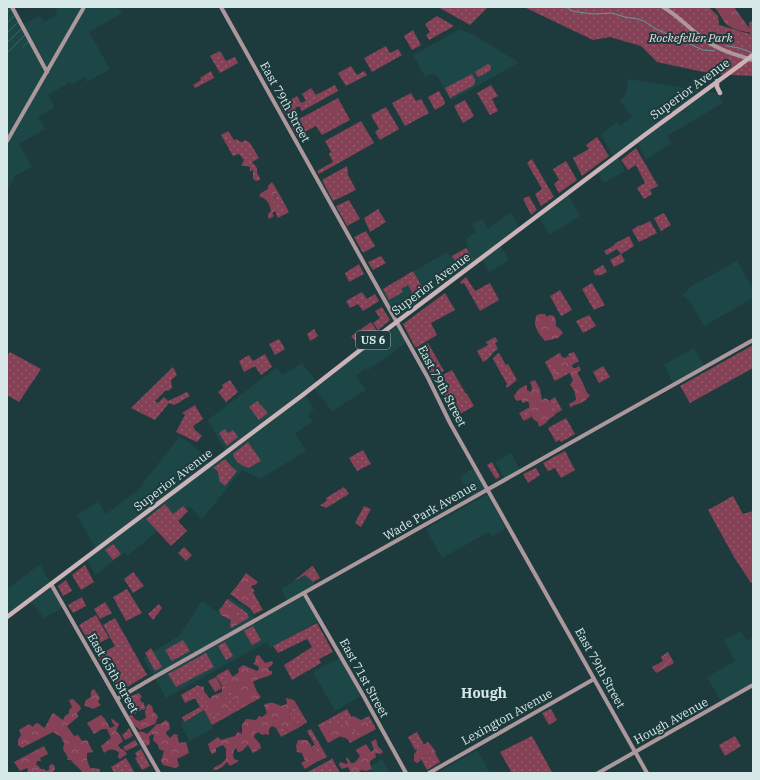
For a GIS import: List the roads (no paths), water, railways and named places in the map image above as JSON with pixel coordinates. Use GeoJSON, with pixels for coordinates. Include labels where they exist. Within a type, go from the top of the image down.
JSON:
{"type":"FeatureCollection","features":[{"type":"Feature","properties":{"kind":"main road","name":"Superior Avenue"},"geometry":{"type":"LineString","coordinates":[[7,617],[646,134],[753,55]]}},
{"type":"Feature","properties":{"kind":"main road"},"geometry":{"type":"LineString","coordinates":[[717,81],[717,87],[720,94]]}},
{"type":"Feature","properties":{"kind":"street"},"geometry":{"type":"LineString","coordinates":[[12,7],[47,72]]}},
{"type":"Feature","properties":{"kind":"street"},"geometry":{"type":"LineString","coordinates":[[7,141],[84,7]]}},
{"type":"Feature","properties":{"kind":"street","name":"East 79th Street"},"geometry":{"type":"LineString","coordinates":[[221,7],[428,378],[450,423],[647,773]]}},
{"type":"Feature","properties":{"kind":"street"},"geometry":{"type":"LineString","coordinates":[[663,7],[705,40],[715,46],[727,52],[753,60]]}},
{"type":"Feature","properties":{"kind":"street","name":"Wade Park Avenue"},"geometry":{"type":"LineString","coordinates":[[117,699],[753,340]]}},
{"type":"Feature","properties":{"kind":"street","name":"East 65th Street"},"geometry":{"type":"LineString","coordinates":[[50,584],[159,773]]}},
{"type":"Feature","properties":{"kind":"street","name":"East 71st Street"},"geometry":{"type":"LineString","coordinates":[[304,593],[406,773]]}},
{"type":"Feature","properties":{"kind":"street","name":"Lexington Avenue"},"geometry":{"type":"LineString","coordinates":[[429,773],[594,679]]}},
{"type":"Feature","properties":{"kind":"street","name":"Hough Avenue"},"geometry":{"type":"LineString","coordinates":[[598,773],[753,685]]}},
{"type":"Feature","properties":{"kind":"waterway"},"geometry":{"type":"LineString","coordinates":[[566,7],[572,11],[594,14],[612,13],[638,19],[656,29],[703,50],[714,51]]}},
{"type":"Feature","properties":{"kind":"waterway"},"geometry":{"type":"LineString","coordinates":[[727,46],[753,53]]}},
{"type":"Feature","properties":{"kind":"district","name":"Hough"},"geometry":{"type":"Point","coordinates":[484,693]}},
{"type":"Feature","properties":{"kind":"park label","name":"Rockefeller Park"},"geometry":{"type":"Point","coordinates":[691,38]}}]}
